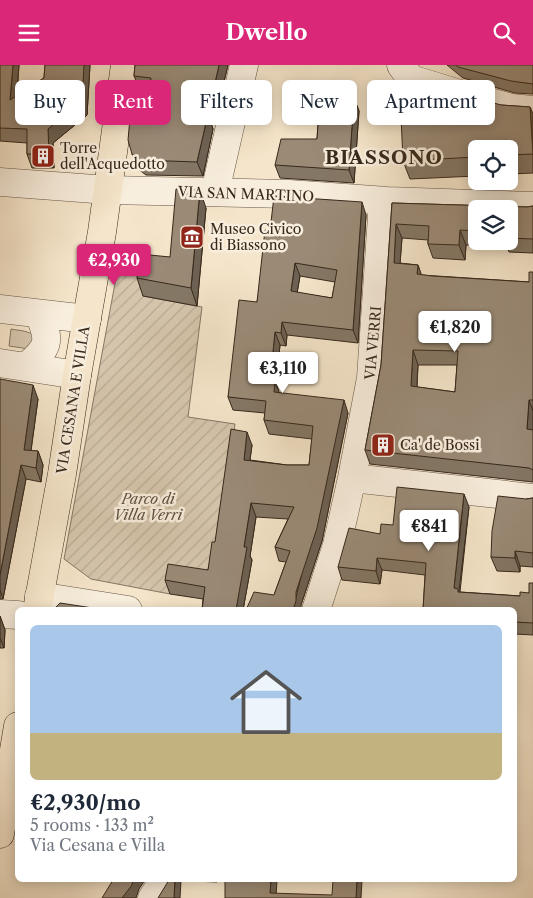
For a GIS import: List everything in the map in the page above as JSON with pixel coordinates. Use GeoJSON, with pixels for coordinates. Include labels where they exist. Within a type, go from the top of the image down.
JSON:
{"type":"FeatureCollection","features":[{"type":"Feature","properties":{"kind":"main road","name":"VIA CESANA E VILLA"},"geometry":{"type":"LineString","coordinates":[[38,603],[62,473],[108,191],[124,65]]}},
{"type":"Feature","properties":{"kind":"main road"},"geometry":{"type":"LineString","coordinates":[[0,834],[15,744]]}},
{"type":"Feature","properties":{"kind":"street"},"geometry":{"type":"LineString","coordinates":[[215,192],[244,65]]}},
{"type":"Feature","properties":{"kind":"street"},"geometry":{"type":"LineString","coordinates":[[401,65],[411,79],[512,108],[533,110]]}},
{"type":"Feature","properties":{"kind":"street","name":"VIA SAN MARTINO"},"geometry":{"type":"LineString","coordinates":[[0,182],[108,191],[289,194],[383,201],[533,206]]}},
{"type":"Feature","properties":{"kind":"street","name":"VIA VERRI"},"geometry":{"type":"LineString","coordinates":[[317,607],[337,545],[371,378],[383,201]]}},
{"type":"Feature","properties":{"kind":"street"},"geometry":{"type":"LineString","coordinates":[[0,309],[87,319]]}},
{"type":"Feature","properties":{"kind":"street"},"geometry":{"type":"LineString","coordinates":[[13,365],[40,355],[46,343],[47,332],[39,313]]}},
{"type":"Feature","properties":{"kind":"street"},"geometry":{"type":"LineString","coordinates":[[13,365],[77,375]]}},
{"type":"Feature","properties":{"kind":"street"},"geometry":{"type":"LineString","coordinates":[[351,481],[533,498]]}},
{"type":"Feature","properties":{"kind":"street"},"geometry":{"type":"LineString","coordinates":[[38,603],[89,607]]}},
{"type":"Feature","properties":{"kind":"street"},"geometry":{"type":"LineString","coordinates":[[0,614],[15,615]]}},
{"type":"Feature","properties":{"kind":"street"},"geometry":{"type":"LineString","coordinates":[[152,898],[163,882]]}},
{"type":"Feature","properties":{"kind":"green space","name":"Parco di Villa Verri"},"geometry":{"type":"Polygon","coordinates":[[[121,251],[149,255],[143,296],[202,307],[188,417],[235,424],[212,583],[173,577],[170,594],[91,579],[64,559],[121,251]]]}},
{"type":"Feature","properties":{"kind":"green space"},"geometry":{"type":"Polygon","coordinates":[[[11,329],[34,335],[36,338],[29,349],[9,346],[11,329]]]}},
{"type":"Feature","properties":{"kind":"building"},"geometry":{"type":"Polygon","coordinates":[[[0,65],[13,65],[10,100],[15,97],[15,125],[53,125],[48,129],[49,154],[27,154],[27,129],[0,128],[0,65]]]}},
{"type":"Feature","properties":{"kind":"building"},"geometry":{"type":"Polygon","coordinates":[[[45,65],[84,65],[83,80],[41,80],[44,78],[45,65]]]}},
{"type":"Feature","properties":{"kind":"building"},"geometry":{"type":"Polygon","coordinates":[[[135,65],[219,65],[216,80],[181,80],[181,125],[205,125],[197,162],[140,160],[132,154],[128,140],[129,125],[171,125],[171,80],[151,80],[151,78],[134,76],[135,65]]]}},
{"type":"Feature","properties":{"kind":"building"},"geometry":{"type":"Polygon","coordinates":[[[456,65],[533,65],[533,84],[511,81],[456,65]]]}},
{"type":"Feature","properties":{"kind":"building"},"geometry":{"type":"Polygon","coordinates":[[[495,103],[530,107],[533,154],[518,155],[518,140],[468,140],[468,157],[403,161],[401,125],[495,125],[495,103]]]}},
{"type":"Feature","properties":{"kind":"building"},"geometry":{"type":"Polygon","coordinates":[[[318,125],[352,125],[349,170],[275,165],[281,139],[317,139],[318,125]]]}},
{"type":"Feature","properties":{"kind":"building"},"geometry":{"type":"Polygon","coordinates":[[[176,189],[200,190],[191,288],[137,278],[140,254],[170,257],[176,189]]]}},
{"type":"Feature","properties":{"kind":"building"},"geometry":{"type":"Polygon","coordinates":[[[274,196],[362,202],[353,330],[282,322],[281,333],[275,332],[270,381],[275,382],[274,392],[344,400],[317,528],[296,592],[294,607],[247,607],[254,592],[274,595],[290,551],[275,547],[294,507],[251,503],[244,547],[247,547],[237,607],[202,607],[205,587],[165,580],[168,564],[208,570],[212,542],[215,542],[231,429],[247,432],[244,460],[287,465],[309,465],[313,426],[264,420],[266,401],[228,397],[239,300],[257,302],[265,230],[270,231],[274,196]],[[295,263],[291,291],[332,298],[337,270],[295,263]]]}},
{"type":"Feature","properties":{"kind":"building"},"geometry":{"type":"Polygon","coordinates":[[[392,203],[468,205],[468,230],[460,230],[459,245],[428,244],[429,226],[396,224],[394,263],[418,265],[417,274],[432,276],[529,282],[529,272],[533,272],[533,400],[529,400],[527,429],[533,430],[533,470],[529,468],[365,450],[381,365],[392,203]],[[413,350],[411,386],[455,392],[458,351],[413,350]]]}},
{"type":"Feature","properties":{"kind":"building"},"geometry":{"type":"Polygon","coordinates":[[[533,206],[533,239],[518,238],[518,207],[533,206]]]}},
{"type":"Feature","properties":{"kind":"building"},"geometry":{"type":"Polygon","coordinates":[[[0,379],[33,385],[24,450],[38,451],[36,468],[21,465],[0,575],[0,379]]]}},
{"type":"Feature","properties":{"kind":"building"},"geometry":{"type":"Polygon","coordinates":[[[397,487],[464,494],[454,588],[458,589],[458,592],[520,596],[520,592],[529,593],[529,583],[533,583],[533,623],[517,622],[517,607],[423,607],[426,563],[377,558],[376,571],[338,567],[349,528],[380,534],[381,524],[393,525],[397,487]]]}},
{"type":"Feature","properties":{"kind":"building"},"geometry":{"type":"Polygon","coordinates":[[[498,496],[533,498],[533,553],[515,551],[515,558],[491,557],[492,531],[498,496]]]}},
{"type":"Feature","properties":{"kind":"building"},"geometry":{"type":"Polygon","coordinates":[[[60,603],[86,607],[56,607],[60,603]]]}},
{"type":"Feature","properties":{"kind":"building"},"geometry":{"type":"Polygon","coordinates":[[[112,882],[133,882],[122,898],[102,898],[112,882]]]}},
{"type":"Feature","properties":{"kind":"building"},"geometry":{"type":"Polygon","coordinates":[[[168,882],[175,882],[174,898],[158,898],[168,882]]]}},
{"type":"Feature","properties":{"kind":"building"},"geometry":{"type":"Polygon","coordinates":[[[225,882],[271,882],[270,893],[332,895],[333,882],[357,882],[356,898],[225,898],[225,882]]]}},
{"type":"Feature","properties":{"kind":"place","name":"Torre dell'Acquedotto"},"geometry":{"type":"Point","coordinates":[43,156]}},
{"type":"Feature","properties":{"kind":"place","name":"Museo Civico di Biassono"},"geometry":{"type":"Point","coordinates":[192,237]}},
{"type":"Feature","properties":{"kind":"place","name":"Ca' de Bossi"},"geometry":{"type":"Point","coordinates":[383,445]}},
{"type":"Feature","properties":{"kind":"district","name":"BIASSONO"},"geometry":{"type":"Point","coordinates":[384,157]}}]}
